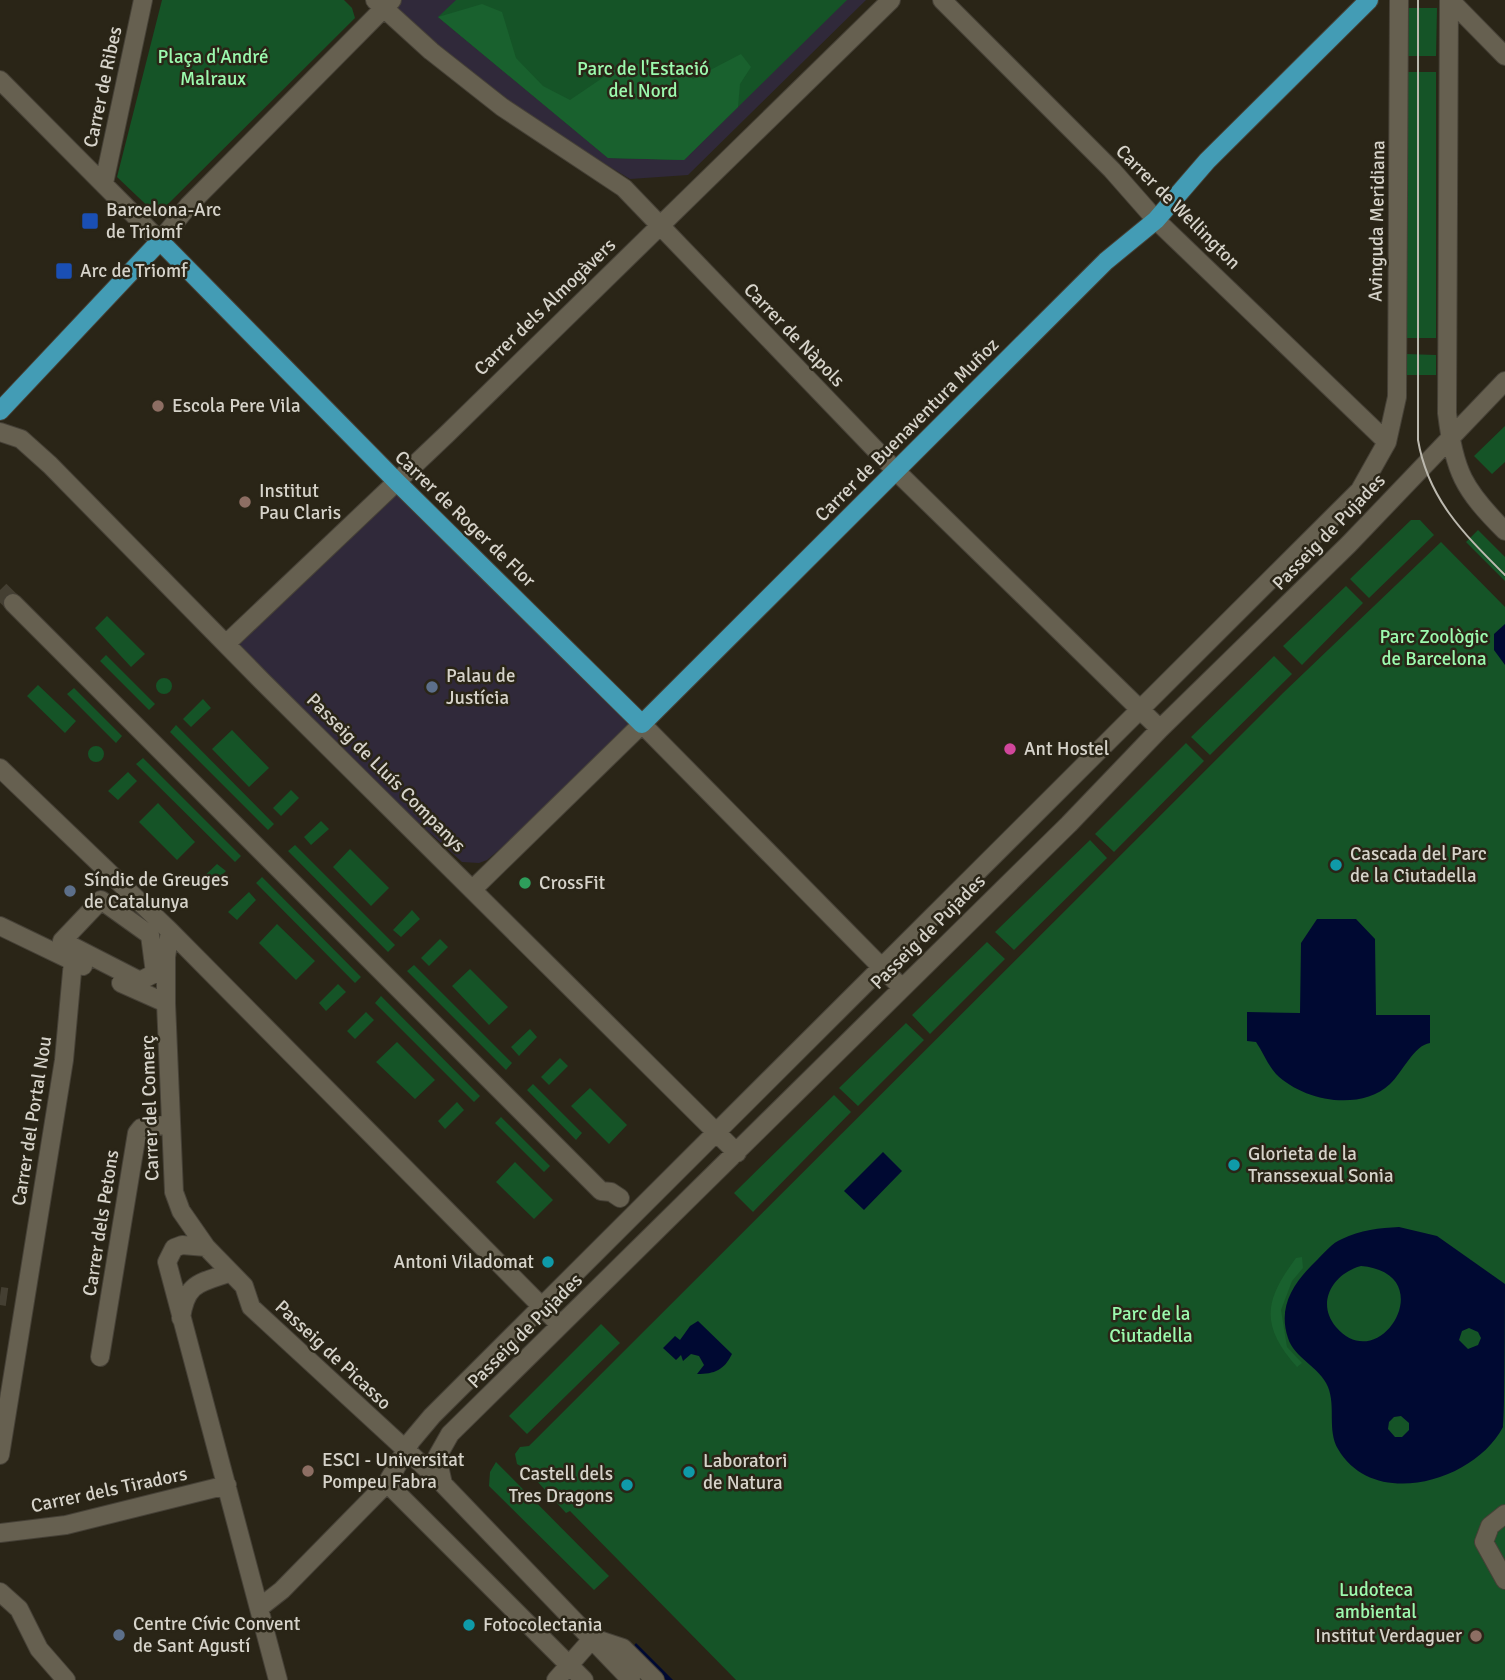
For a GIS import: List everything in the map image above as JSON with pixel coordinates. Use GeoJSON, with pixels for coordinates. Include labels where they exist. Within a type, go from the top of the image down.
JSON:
{"type":"FeatureCollection","features":[{"type":"Feature","properties":{"kind":"main road","name":"Carrer de Buenaventura Muñoz"},"geometry":{"type":"LineString","coordinates":[[642,724],[1106,261],[1156,220],[1207,161],[1369,0]]}},
{"type":"Feature","properties":{"kind":"main road"},"geometry":{"type":"LineString","coordinates":[[0,411],[160,241]]}},
{"type":"Feature","properties":{"kind":"main road","name":"Carrer de Roger de Flor"},"geometry":{"type":"LineString","coordinates":[[160,241],[397,482],[642,724]]}},
{"type":"Feature","properties":{"kind":"street","name":"Carrer de Ribes"},"geometry":{"type":"LineString","coordinates":[[104,183],[143,0]]}},
{"type":"Feature","properties":{"kind":"street","name":"Carrer dels Almogàvers"},"geometry":{"type":"LineString","coordinates":[[227,643],[397,482],[891,0]]}},
{"type":"Feature","properties":{"kind":"street","name":"Carrer de Wellington"},"geometry":{"type":"LineString","coordinates":[[942,0],[1112,170],[1156,220],[1387,442]]}},
{"type":"Feature","properties":{"kind":"street","name":"Avinguda Meridiana"},"geometry":{"type":"LineString","coordinates":[[1387,442],[1397,397],[1399,0]]}},
{"type":"Feature","properties":{"kind":"street"},"geometry":{"type":"LineString","coordinates":[[1449,0],[1505,56]]}},
{"type":"Feature","properties":{"kind":"street"},"geometry":{"type":"LineString","coordinates":[[1449,0],[1445,357],[1450,436],[1457,467],[1472,498],[1505,531]]}},
{"type":"Feature","properties":{"kind":"street","name":"Carrer de Nàpols"},"geometry":{"type":"LineString","coordinates":[[383,3],[502,107],[624,188],[895,471],[1160,729]]}},
{"type":"Feature","properties":{"kind":"street"},"geometry":{"type":"LineString","coordinates":[[160,241],[189,205],[383,3]]}},
{"type":"Feature","properties":{"kind":"street","name":"Carrer de Roger de Flor"},"geometry":{"type":"LineString","coordinates":[[0,80],[160,241]]}},
{"type":"Feature","properties":{"kind":"street","name":"Passeig de Pujades"},"geometry":{"type":"LineString","coordinates":[[437,1457],[450,1434],[1069,824],[1160,729],[1349,544],[1505,381]]}},
{"type":"Feature","properties":{"kind":"street","name":"Passeig de Lluís Companys"},"geometry":{"type":"LineString","coordinates":[[0,432],[21,439],[50,465],[737,1153]]}},
{"type":"Feature","properties":{"kind":"street","name":"Passeig de Pujades"},"geometry":{"type":"LineString","coordinates":[[387,1483],[424,1424],[1360,489],[1387,442]]}},
{"type":"Feature","properties":{"kind":"street"},"geometry":{"type":"LineString","coordinates":[[13,603],[601,1191],[611,1192],[620,1198]]}},
{"type":"Feature","properties":{"kind":"street","name":"Carrer de Roger de Flor"},"geometry":{"type":"LineString","coordinates":[[642,724],[902,988]]}},
{"type":"Feature","properties":{"kind":"street","name":"Carrer de Buenaventura Muñoz"},"geometry":{"type":"LineString","coordinates":[[473,889],[642,724]]}},
{"type":"Feature","properties":{"kind":"street"},"geometry":{"type":"LineString","coordinates":[[0,768],[170,932],[560,1325]]}},
{"type":"Feature","properties":{"kind":"street"},"geometry":{"type":"LineString","coordinates":[[101,901],[150,935],[155,973],[140,981],[62,941],[101,901]]}},
{"type":"Feature","properties":{"kind":"street"},"geometry":{"type":"LineString","coordinates":[[0,926],[166,1003]]}},
{"type":"Feature","properties":{"kind":"street","name":"Carrer del Comerç"},"geometry":{"type":"LineString","coordinates":[[170,932],[166,957],[166,1003],[176,1201],[206,1247]]}},
{"type":"Feature","properties":{"kind":"street","name":"Carrer del Portal Nou"},"geometry":{"type":"LineString","coordinates":[[0,1453],[64,1060],[73,961]]}},
{"type":"Feature","properties":{"kind":"street","name":"Carrer dels Petons"},"geometry":{"type":"LineString","coordinates":[[100,1357],[137,1133],[141,1128],[171,1124]]}},
{"type":"Feature","properties":{"kind":"street"},"geometry":{"type":"LineString","coordinates":[[206,1247],[182,1245],[168,1255],[167,1262],[278,1680]]}},
{"type":"Feature","properties":{"kind":"street","name":"Passeig de Picasso"},"geometry":{"type":"LineString","coordinates":[[206,1247],[244,1286],[251,1307],[443,1484],[631,1680]]}},
{"type":"Feature","properties":{"kind":"street"},"geometry":{"type":"LineString","coordinates":[[181,1322],[183,1307],[195,1285],[229,1273]]}},
{"type":"Feature","properties":{"kind":"street"},"geometry":{"type":"LineString","coordinates":[[6,1297],[24,1302]]}},
{"type":"Feature","properties":{"kind":"street"},"geometry":{"type":"LineString","coordinates":[[406,1451],[437,1457],[443,1484]]}},
{"type":"Feature","properties":{"kind":"street"},"geometry":{"type":"LineString","coordinates":[[398,1467],[428,1476],[443,1484]]}},
{"type":"Feature","properties":{"kind":"street"},"geometry":{"type":"LineString","coordinates":[[259,1608],[282,1590],[387,1483],[584,1680]]}},
{"type":"Feature","properties":{"kind":"street","name":"Carrer dels Tiradors"},"geometry":{"type":"LineString","coordinates":[[0,1533],[66,1525],[227,1485]]}},
{"type":"Feature","properties":{"kind":"street"},"geometry":{"type":"LineString","coordinates":[[1505,1514],[1490,1526],[1484,1542],[1486,1550],[1505,1580]]}},
{"type":"Feature","properties":{"kind":"street"},"geometry":{"type":"LineString","coordinates":[[0,1592],[19,1609],[39,1649],[66,1680]]}},
{"type":"Feature","properties":{"kind":"street"},"geometry":{"type":"LineString","coordinates":[[556,1680],[593,1638],[623,1648],[655,1680]]}},
{"type":"Feature","properties":{"kind":"shaded area","name":"Parc de l'Estació del Nord"},"geometry":{"type":"Polygon","coordinates":[[[389,0],[866,0],[688,175],[630,179],[516,110],[430,41],[389,0]]]}},
{"type":"Feature","properties":{"kind":"shaded area","name":"Palau de Justícia"},"geometry":{"type":"Polygon","coordinates":[[[397,482],[642,724],[595,770],[487,860],[479,863],[462,862],[262,681],[227,643],[397,482]]]}},
{"type":"Feature","properties":{"kind":"green space","name":"Plaça d'André Malraux"},"geometry":{"type":"Polygon","coordinates":[[[162,0],[344,0],[352,8],[355,18],[157,215],[117,177],[162,0]]]}},
{"type":"Feature","properties":{"kind":"green space","name":"Parc de l'Estació del Nord"},"geometry":{"type":"Polygon","coordinates":[[[456,0],[847,0],[684,160],[608,158],[438,17],[456,0]]]}},
{"type":"Feature","properties":{"kind":"green space"},"geometry":{"type":"Polygon","coordinates":[[[482,4],[502,12],[516,58],[543,86],[570,100],[623,64],[675,63],[693,79],[741,54],[751,67],[740,84],[738,107],[684,160],[608,158],[438,17],[482,4]]]}},
{"type":"Feature","properties":{"kind":"green space"},"geometry":{"type":"Polygon","coordinates":[[[1407,8],[1437,8],[1436,56],[1407,56],[1407,8]]]}},
{"type":"Feature","properties":{"kind":"green space"},"geometry":{"type":"Polygon","coordinates":[[[1406,72],[1436,72],[1436,338],[1406,338],[1406,72]]]}},
{"type":"Feature","properties":{"kind":"green space"},"geometry":{"type":"Polygon","coordinates":[[[1406,354],[1436,355],[1436,375],[1405,375],[1406,354]]]}},
{"type":"Feature","properties":{"kind":"green space"},"geometry":{"type":"Polygon","coordinates":[[[1505,426],[1505,462],[1492,474],[1474,456],[1505,426]]]}},
{"type":"Feature","properties":{"kind":"green space"},"geometry":{"type":"Polygon","coordinates":[[[1411,520],[1420,520],[1434,535],[1369,598],[1350,579],[1411,520]]]}},
{"type":"Feature","properties":{"kind":"green space"},"geometry":{"type":"Polygon","coordinates":[[[1478,530],[1505,557],[1505,581],[1466,542],[1478,530]]]}},
{"type":"Feature","properties":{"kind":"green space","name":"Parc de la Ciutadella"},"geometry":{"type":"Polygon","coordinates":[[[1441,542],[1505,607],[1505,1680],[736,1680],[570,1511],[566,1513],[526,1469],[517,1464],[515,1454],[520,1447],[529,1446],[1283,693],[1441,542]]]}},
{"type":"Feature","properties":{"kind":"green space"},"geometry":{"type":"Polygon","coordinates":[[[1346,586],[1363,603],[1302,665],[1283,646],[1346,586]]]}},
{"type":"Feature","properties":{"kind":"green space"},"geometry":{"type":"Polygon","coordinates":[[[107,616],[145,654],[131,667],[95,628],[107,616]]]}},
{"type":"Feature","properties":{"kind":"green space"},"geometry":{"type":"Polygon","coordinates":[[[106,655],[155,704],[149,710],[100,661],[106,655]]]}},
{"type":"Feature","properties":{"kind":"green space"},"geometry":{"type":"Polygon","coordinates":[[[1274,656],[1292,674],[1210,755],[1191,737],[1274,656]]]}},
{"type":"Feature","properties":{"kind":"green space"},"geometry":{"type":"Polygon","coordinates":[[[164,678],[170,680],[170,692],[164,694],[158,692],[156,686],[158,680],[164,678]]]}},
{"type":"Feature","properties":{"kind":"green space"},"geometry":{"type":"Polygon","coordinates":[[[38,685],[76,721],[65,733],[27,696],[38,685]]]}},
{"type":"Feature","properties":{"kind":"green space"},"geometry":{"type":"Polygon","coordinates":[[[74,688],[122,736],[116,743],[67,694],[74,688]]]}},
{"type":"Feature","properties":{"kind":"green space"},"geometry":{"type":"Polygon","coordinates":[[[203,699],[211,708],[191,727],[183,719],[203,699]]]}},
{"type":"Feature","properties":{"kind":"green space"},"geometry":{"type":"Polygon","coordinates":[[[176,725],[274,824],[268,830],[170,732],[176,725]]]}},
{"type":"Feature","properties":{"kind":"green space"},"geometry":{"type":"Polygon","coordinates":[[[232,730],[269,768],[249,787],[212,749],[232,730]]]}},
{"type":"Feature","properties":{"kind":"green space"},"geometry":{"type":"Polygon","coordinates":[[[1186,743],[1204,761],[1114,852],[1095,834],[1186,743]]]}},
{"type":"Feature","properties":{"kind":"green space"},"geometry":{"type":"Polygon","coordinates":[[[96,746],[102,748],[102,760],[96,762],[90,760],[88,754],[90,748],[96,746]]]}},
{"type":"Feature","properties":{"kind":"green space"},"geometry":{"type":"Polygon","coordinates":[[[143,758],[241,856],[235,862],[136,764],[143,758]]]}},
{"type":"Feature","properties":{"kind":"green space"},"geometry":{"type":"Polygon","coordinates":[[[128,772],[137,781],[118,800],[108,791],[128,772]]]}},
{"type":"Feature","properties":{"kind":"green space"},"geometry":{"type":"Polygon","coordinates":[[[291,790],[299,798],[281,816],[273,808],[291,790]]]}},
{"type":"Feature","properties":{"kind":"green space"},"geometry":{"type":"Polygon","coordinates":[[[158,803],[195,842],[177,860],[139,822],[158,803]]]}},
{"type":"Feature","properties":{"kind":"green space"},"geometry":{"type":"Polygon","coordinates":[[[321,821],[329,829],[311,845],[304,837],[321,821]]]}},
{"type":"Feature","properties":{"kind":"green space"},"geometry":{"type":"Polygon","coordinates":[[[1090,840],[1107,858],[1014,950],[995,932],[1090,840]]]}},
{"type":"Feature","properties":{"kind":"green space"},"geometry":{"type":"Polygon","coordinates":[[[295,845],[395,945],[388,952],[288,851],[295,845]]]}},
{"type":"Feature","properties":{"kind":"green space"},"geometry":{"type":"Polygon","coordinates":[[[350,849],[389,888],[371,906],[333,867],[350,849]]]}},
{"type":"Feature","properties":{"kind":"green space"},"geometry":{"type":"Polygon","coordinates":[[[217,864],[226,871],[207,890],[198,882],[217,864]]]}},
{"type":"Feature","properties":{"kind":"green space"},"geometry":{"type":"Polygon","coordinates":[[[262,877],[361,977],[355,983],[256,883],[262,877]]]}},
{"type":"Feature","properties":{"kind":"green space"},"geometry":{"type":"Polygon","coordinates":[[[249,892],[256,900],[237,920],[228,912],[249,892]]]}},
{"type":"Feature","properties":{"kind":"green space"},"geometry":{"type":"Polygon","coordinates":[[[412,910],[420,919],[401,937],[393,930],[412,910]]]}},
{"type":"Feature","properties":{"kind":"green space"},"geometry":{"type":"Polygon","coordinates":[[[277,924],[315,961],[296,980],[259,943],[277,924]]]}},
{"type":"Feature","properties":{"kind":"green space"},"geometry":{"type":"Polygon","coordinates":[[[440,939],[448,947],[429,966],[421,958],[440,939]]]}},
{"type":"Feature","properties":{"kind":"green space"},"geometry":{"type":"Polygon","coordinates":[[[987,942],[1005,959],[930,1034],[912,1015],[987,942]]]}},
{"type":"Feature","properties":{"kind":"green space"},"geometry":{"type":"Polygon","coordinates":[[[414,965],[512,1063],[506,1070],[407,971],[414,965]]]}},
{"type":"Feature","properties":{"kind":"green space"},"geometry":{"type":"Polygon","coordinates":[[[470,969],[508,1007],[489,1025],[452,986],[470,969]]]}},
{"type":"Feature","properties":{"kind":"green space"},"geometry":{"type":"Polygon","coordinates":[[[338,984],[346,992],[326,1011],[319,1003],[338,984]]]}},
{"type":"Feature","properties":{"kind":"green space"},"geometry":{"type":"Polygon","coordinates":[[[381,996],[480,1096],[474,1102],[375,1003],[381,996]]]}},
{"type":"Feature","properties":{"kind":"green space"},"geometry":{"type":"Polygon","coordinates":[[[366,1012],[374,1020],[355,1039],[347,1031],[366,1012]]]}},
{"type":"Feature","properties":{"kind":"green space"},"geometry":{"type":"Polygon","coordinates":[[[906,1023],[924,1040],[858,1106],[839,1088],[906,1023]]]}},
{"type":"Feature","properties":{"kind":"green space"},"geometry":{"type":"Polygon","coordinates":[[[530,1029],[537,1037],[519,1056],[511,1047],[530,1029]]]}},
{"type":"Feature","properties":{"kind":"green space"},"geometry":{"type":"Polygon","coordinates":[[[397,1042],[435,1080],[415,1099],[376,1062],[397,1042]]]}},
{"type":"Feature","properties":{"kind":"green space"},"geometry":{"type":"Polygon","coordinates":[[[560,1058],[568,1066],[549,1085],[541,1077],[560,1058]]]}},
{"type":"Feature","properties":{"kind":"green space"},"geometry":{"type":"Polygon","coordinates":[[[533,1084],[582,1133],[576,1140],[527,1090],[533,1084]]]}},
{"type":"Feature","properties":{"kind":"green space"},"geometry":{"type":"Polygon","coordinates":[[[590,1088],[627,1125],[609,1144],[571,1106],[590,1088]]]}},
{"type":"Feature","properties":{"kind":"green space"},"geometry":{"type":"Polygon","coordinates":[[[834,1095],[851,1112],[753,1212],[734,1193],[834,1095]]]}},
{"type":"Feature","properties":{"kind":"green space"},"geometry":{"type":"Polygon","coordinates":[[[457,1102],[464,1110],[445,1129],[438,1121],[457,1102]]]}},
{"type":"Feature","properties":{"kind":"green space"},"geometry":{"type":"Polygon","coordinates":[[[501,1117],[550,1166],[544,1172],[495,1123],[501,1117]]]}},
{"type":"Feature","properties":{"kind":"green space"},"geometry":{"type":"Polygon","coordinates":[[[515,1162],[553,1200],[534,1219],[496,1182],[515,1162]]]}},
{"type":"Feature","properties":{"kind":"green space"},"geometry":{"type":"Polygon","coordinates":[[[1302,1257],[1303,1268],[1292,1281],[1281,1310],[1287,1347],[1302,1363],[1297,1367],[1277,1338],[1271,1313],[1277,1287],[1296,1258],[1302,1257]]]}},
{"type":"Feature","properties":{"kind":"green space"},"geometry":{"type":"Polygon","coordinates":[[[601,1324],[620,1343],[527,1434],[509,1416],[601,1324]]]}},
{"type":"Feature","properties":{"kind":"green space"},"geometry":{"type":"Polygon","coordinates":[[[496,1462],[609,1576],[594,1590],[489,1486],[490,1472],[496,1462]]]}},
{"type":"Feature","properties":{"kind":"water"},"geometry":{"type":"Polygon","coordinates":[[[1505,624],[1505,665],[1494,650],[1494,634],[1505,624]]]}},
{"type":"Feature","properties":{"kind":"water"},"geometry":{"type":"Polygon","coordinates":[[[1317,919],[1356,919],[1375,939],[1376,1015],[1430,1015],[1430,1043],[1413,1054],[1390,1084],[1378,1093],[1363,1098],[1332,1100],[1301,1091],[1276,1074],[1256,1042],[1247,1041],[1247,1012],[1300,1013],[1301,943],[1317,919]]]}},
{"type":"Feature","properties":{"kind":"water"},"geometry":{"type":"Polygon","coordinates":[[[883,1152],[902,1171],[864,1210],[844,1191],[883,1152]]]}},
{"type":"Feature","properties":{"kind":"water"},"geometry":{"type":"Polygon","coordinates":[[[1399,1227],[1437,1236],[1505,1284],[1505,1382],[1503,1427],[1489,1446],[1470,1462],[1448,1474],[1424,1482],[1399,1484],[1375,1479],[1354,1468],[1338,1449],[1333,1434],[1328,1387],[1291,1345],[1285,1326],[1285,1315],[1290,1294],[1296,1285],[1332,1245],[1356,1233],[1399,1227]],[[1361,1266],[1343,1275],[1336,1282],[1330,1290],[1327,1308],[1336,1327],[1353,1340],[1370,1340],[1385,1332],[1396,1319],[1401,1302],[1398,1286],[1385,1273],[1361,1266]],[[1469,1328],[1462,1331],[1459,1340],[1468,1349],[1478,1345],[1481,1338],[1478,1332],[1469,1328]],[[1401,1416],[1394,1417],[1389,1422],[1388,1429],[1395,1437],[1402,1437],[1409,1430],[1409,1423],[1401,1416]]]}},
{"type":"Feature","properties":{"kind":"water"},"geometry":{"type":"Polygon","coordinates":[[[698,1321],[732,1354],[726,1364],[714,1372],[697,1374],[704,1365],[699,1356],[691,1354],[683,1361],[681,1355],[676,1360],[663,1348],[675,1336],[680,1340],[690,1326],[698,1321]]]}},
{"type":"Feature","properties":{"kind":"water"},"geometry":{"type":"Polygon","coordinates":[[[636,1643],[673,1680],[666,1680],[633,1647],[636,1643]]]}},
{"type":"Feature","properties":{"kind":"tunnel"},"geometry":{"type":"LineString","coordinates":[[0,590],[13,603]]}},
{"type":"Feature","properties":{"kind":"tunnel"},"geometry":{"type":"LineString","coordinates":[[0,1296],[7,1297]]}},
{"type":"Feature","properties":{"kind":"tram line"},"geometry":{"type":"LineString","coordinates":[[1418,0],[1418,440],[1423,461],[1439,498],[1462,530],[1505,575]]}},
{"type":"Feature","properties":{"kind":"place","name":"Barcelona-Arc de Triomf"},"geometry":{"type":"Point","coordinates":[90,221]}},
{"type":"Feature","properties":{"kind":"place","name":"Arc de Triomf"},"geometry":{"type":"Point","coordinates":[64,271]}},
{"type":"Feature","properties":{"kind":"place","name":"Escola Pere Vila"},"geometry":{"type":"Point","coordinates":[158,406]}},
{"type":"Feature","properties":{"kind":"place","name":"Institut Pau Claris"},"geometry":{"type":"Point","coordinates":[245,502]}},
{"type":"Feature","properties":{"kind":"place","name":"Palau de Justícia"},"geometry":{"type":"Point","coordinates":[432,687]}},
{"type":"Feature","properties":{"kind":"place","name":"Ant Hostel"},"geometry":{"type":"Point","coordinates":[1010,749]}},
{"type":"Feature","properties":{"kind":"place","name":"Cascada del Parc de la Ciutadella"},"geometry":{"type":"Point","coordinates":[1336,865]}},
{"type":"Feature","properties":{"kind":"place","name":"CrossFit"},"geometry":{"type":"Point","coordinates":[525,883]}},
{"type":"Feature","properties":{"kind":"place","name":"Síndic de Greuges de Catalunya"},"geometry":{"type":"Point","coordinates":[70,891]}},
{"type":"Feature","properties":{"kind":"place","name":"Glorieta de la Transsexual Sonia"},"geometry":{"type":"Point","coordinates":[1234,1165]}},
{"type":"Feature","properties":{"kind":"place","name":"Antoni Viladomat"},"geometry":{"type":"Point","coordinates":[548,1262]}},
{"type":"Feature","properties":{"kind":"place","name":"ESCI - Universitat Pompeu Fabra"},"geometry":{"type":"Point","coordinates":[308,1471]}},
{"type":"Feature","properties":{"kind":"place","name":"Laboratori de Natura"},"geometry":{"type":"Point","coordinates":[689,1472]}},
{"type":"Feature","properties":{"kind":"place","name":"Castell dels Tres Dragons"},"geometry":{"type":"Point","coordinates":[627,1485]}},
{"type":"Feature","properties":{"kind":"place","name":"Fotocolectania"},"geometry":{"type":"Point","coordinates":[469,1625]}},
{"type":"Feature","properties":{"kind":"place","name":"Centre Cívic Convent de Sant Agustí"},"geometry":{"type":"Point","coordinates":[119,1635]}},
{"type":"Feature","properties":{"kind":"place","name":"Institut Verdaguer"},"geometry":{"type":"Point","coordinates":[1476,1636]}},
{"type":"Feature","properties":{"kind":"park label","name":"Parc Zoològic de Barcelona"},"geometry":{"type":"Point","coordinates":[1434,648]}},
{"type":"Feature","properties":{"kind":"park label","name":"Ludoteca ambiental"},"geometry":{"type":"Point","coordinates":[1376,1601]}}]}
